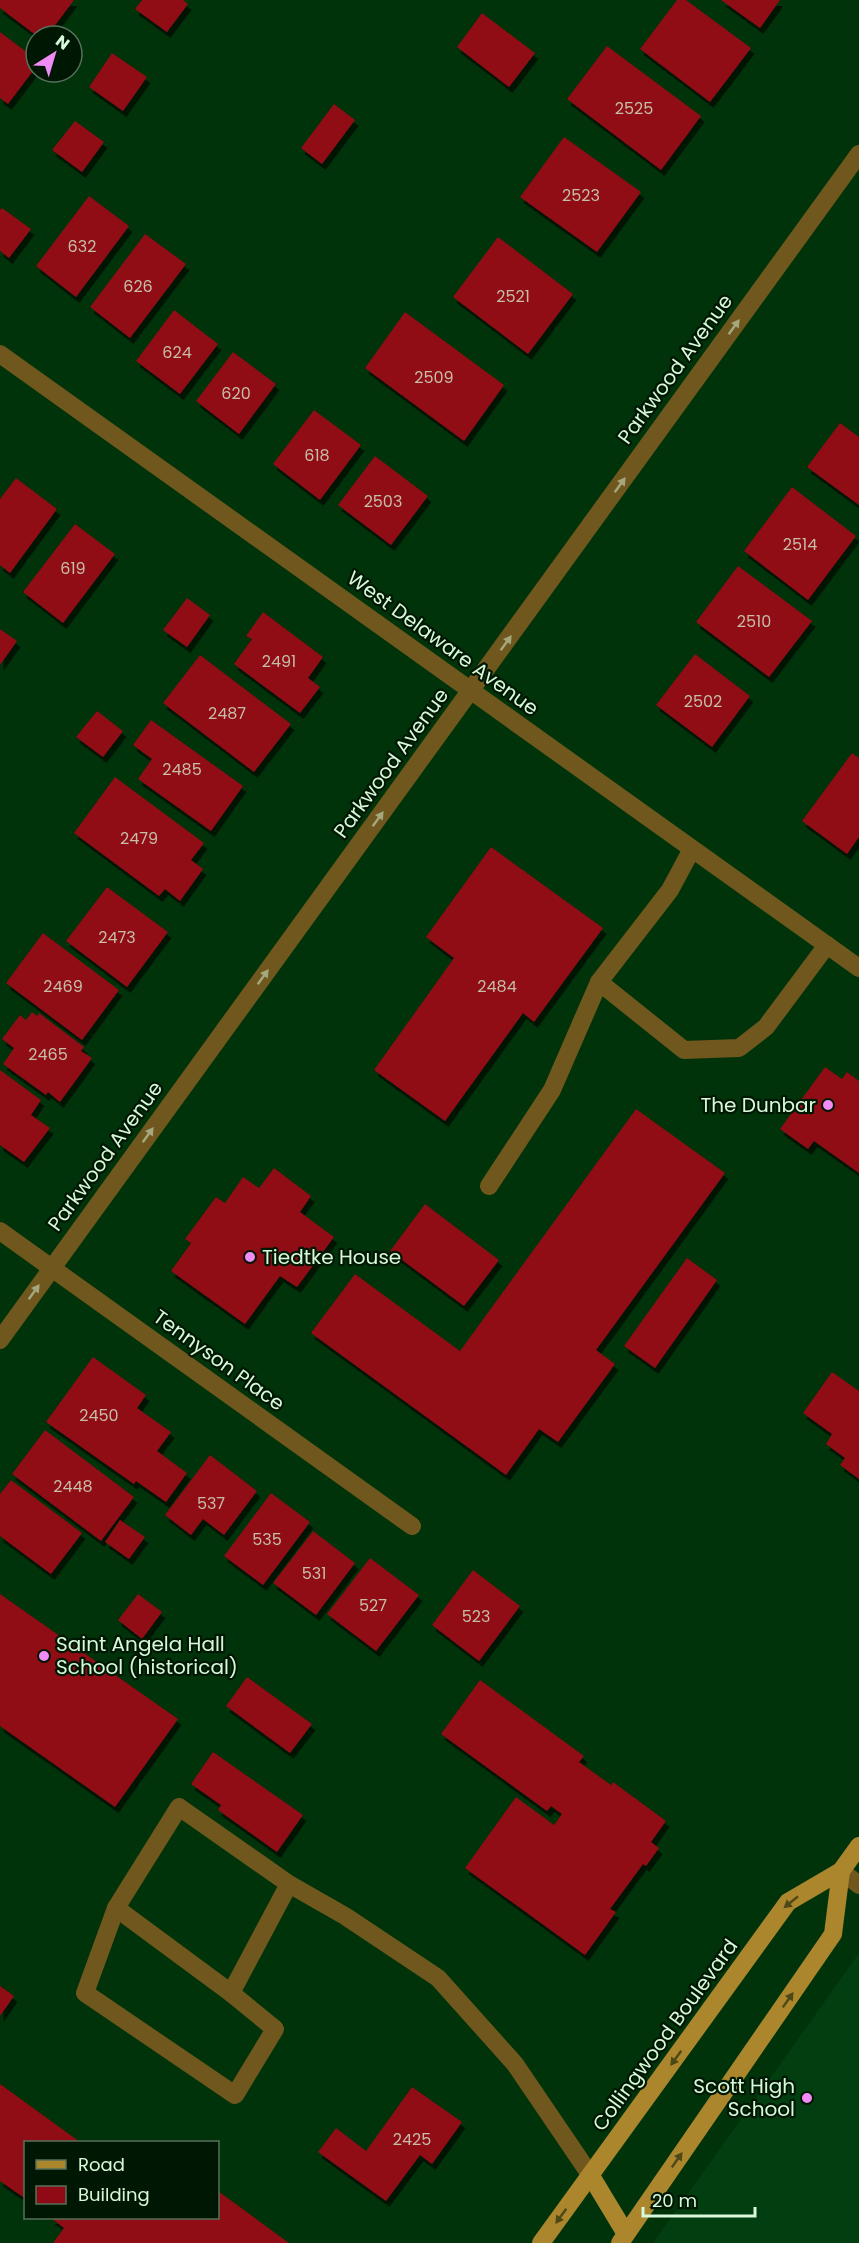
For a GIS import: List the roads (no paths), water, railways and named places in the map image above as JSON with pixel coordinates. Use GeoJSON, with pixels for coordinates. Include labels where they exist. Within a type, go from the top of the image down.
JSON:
{"type":"FeatureCollection","features":[{"type":"Feature","properties":{"kind":"main road","name":"Collingwood Boulevard"},"geometry":{"type":"LineString","coordinates":[[541,2243],[788,1902],[841,1871],[859,1846]]}},
{"type":"Feature","properties":{"kind":"main road","name":"Collingwood Boulevard"},"geometry":{"type":"LineString","coordinates":[[623,2239],[833,1934],[841,1871]]}},
{"type":"Feature","properties":{"kind":"main road"},"geometry":{"type":"LineString","coordinates":[[591,2176],[623,2239]]}},
{"type":"Feature","properties":{"kind":"street","name":"Parkwood Avenue"},"geometry":{"type":"LineString","coordinates":[[0,1340],[859,153]]}},
{"type":"Feature","properties":{"kind":"street","name":"West Delaware Avenue"},"geometry":{"type":"LineString","coordinates":[[0,354],[859,968]]}},
{"type":"Feature","properties":{"kind":"street"},"geometry":{"type":"LineString","coordinates":[[489,1186],[552,1090],[598,982],[670,890],[692,849]]}},
{"type":"Feature","properties":{"kind":"street"},"geometry":{"type":"LineString","coordinates":[[598,982],[684,1050],[739,1048],[766,1027],[827,945]]}},
{"type":"Feature","properties":{"kind":"street","name":"Tennyson Place"},"geometry":{"type":"LineString","coordinates":[[0,1231],[412,1526]]}},
{"type":"Feature","properties":{"kind":"street"},"geometry":{"type":"LineString","coordinates":[[116,1908],[231,1993],[275,2029],[234,2095],[85,1993],[116,1908],[179,1807],[289,1884],[345,1916],[438,1978],[515,2064],[591,2176]]}},
{"type":"Feature","properties":{"kind":"street"},"geometry":{"type":"LineString","coordinates":[[841,1871],[859,1885]]}},
{"type":"Feature","properties":{"kind":"street"},"geometry":{"type":"LineString","coordinates":[[231,1993],[289,1884]]}},
{"type":"Feature","properties":{"kind":"place","name":"The Dunbar"},"geometry":{"type":"Point","coordinates":[828,1105]}},
{"type":"Feature","properties":{"kind":"place","name":"Tiedtke House"},"geometry":{"type":"Point","coordinates":[250,1257]}},
{"type":"Feature","properties":{"kind":"place","name":"Saint Angela Hall School (historical)"},"geometry":{"type":"Point","coordinates":[44,1656]}},
{"type":"Feature","properties":{"kind":"place","name":"Scott High School"},"geometry":{"type":"Point","coordinates":[807,2098]}}]}
